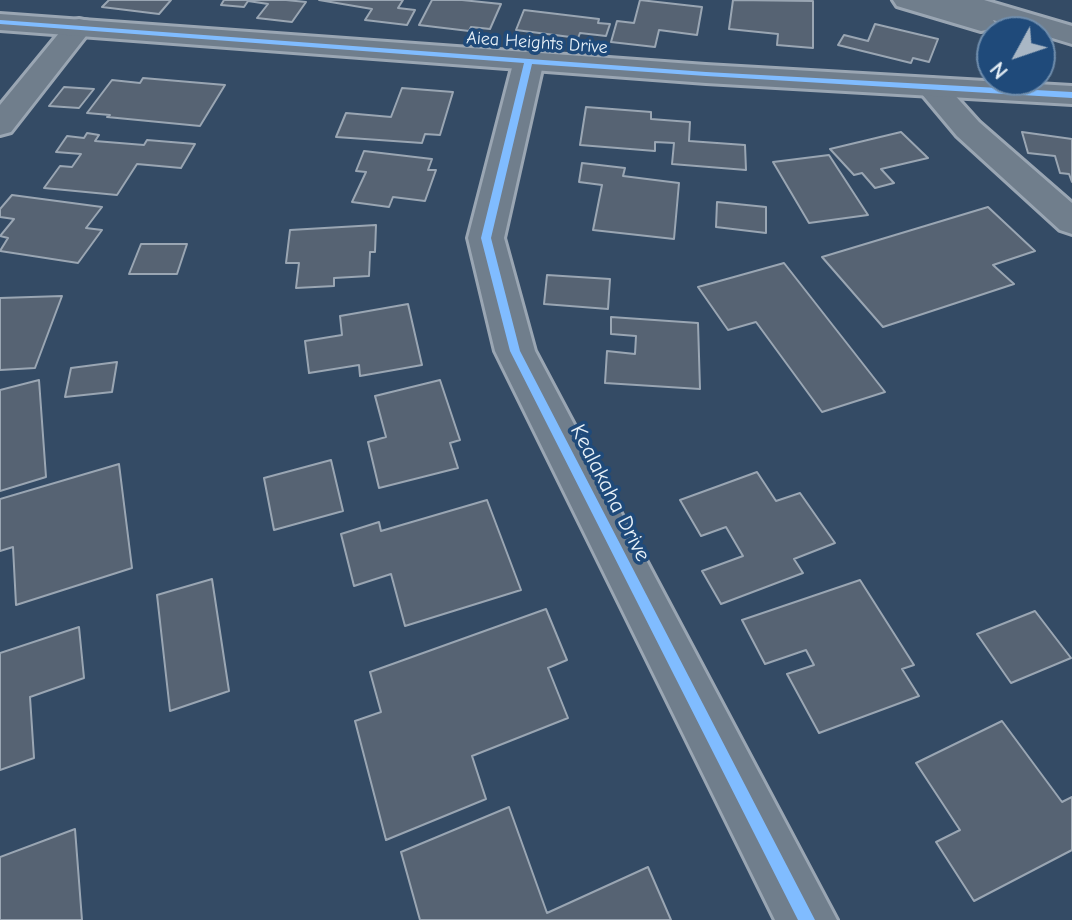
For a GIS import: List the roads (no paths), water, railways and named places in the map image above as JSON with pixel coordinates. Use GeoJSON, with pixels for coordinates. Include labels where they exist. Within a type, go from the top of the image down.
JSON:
{"type":"FeatureCollection","features":[{"type":"Feature","properties":{"kind":"street"},"geometry":{"type":"LineString","coordinates":[[907,0],[976,21]]}},
{"type":"Feature","properties":{"kind":"street"},"geometry":{"type":"LineString","coordinates":[[955,0],[1072,35]]}},
{"type":"Feature","properties":{"kind":"street","name":"Aiea Heights Drive"},"geometry":{"type":"LineString","coordinates":[[0,22],[1072,95]]}},
{"type":"Feature","properties":{"kind":"street"},"geometry":{"type":"LineString","coordinates":[[0,125],[79,27]]}},
{"type":"Feature","properties":{"kind":"street","name":"Kealakaha Drive"},"geometry":{"type":"LineString","coordinates":[[529,60],[486,238],[515,351],[807,920]]}},
{"type":"Feature","properties":{"kind":"street"},"geometry":{"type":"LineString","coordinates":[[931,87],[968,129],[1072,222]]}}]}
